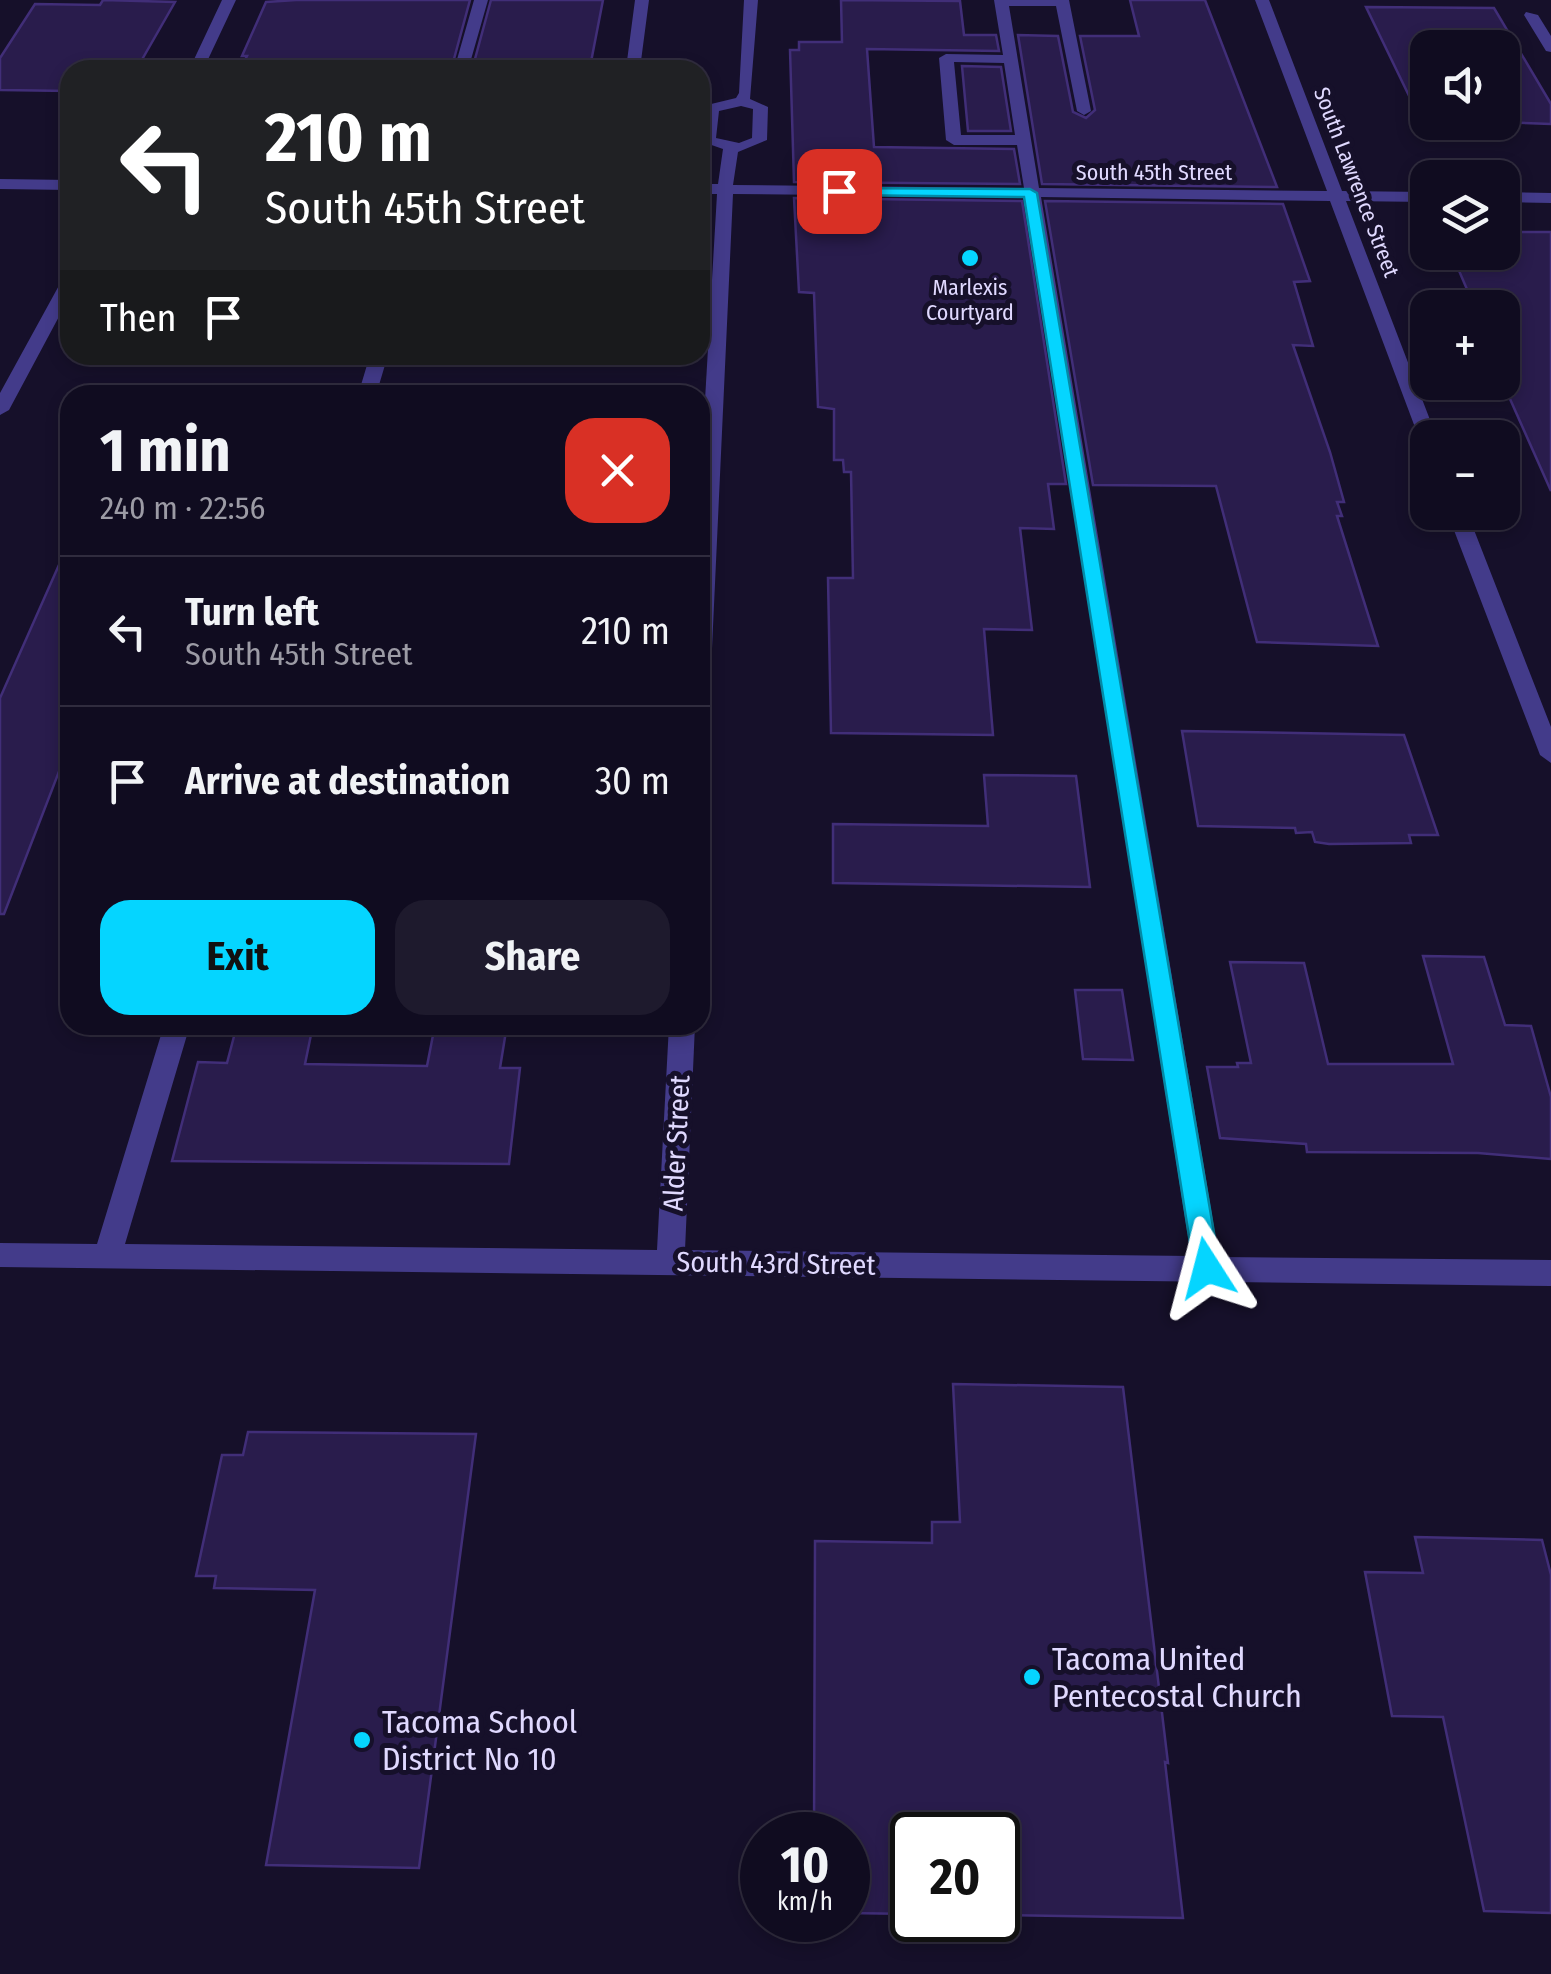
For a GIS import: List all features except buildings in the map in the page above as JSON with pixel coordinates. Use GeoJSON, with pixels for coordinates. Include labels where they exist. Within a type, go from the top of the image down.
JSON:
{"type":"FeatureCollection","features":[{"type":"Feature","properties":{"kind":"street"},"geometry":{"type":"LineString","coordinates":[[201,60],[229,0]]}},
{"type":"Feature","properties":{"kind":"street"},"geometry":{"type":"LineString","coordinates":[[464,60],[480,0]]}},
{"type":"Feature","properties":{"kind":"street"},"geometry":{"type":"LineString","coordinates":[[634,60],[642,0]]}},
{"type":"Feature","properties":{"kind":"street"},"geometry":{"type":"LineString","coordinates":[[742,101],[746,93],[751,0]]}},
{"type":"Feature","properties":{"kind":"street","name":"South Lawrence Street"},"geometry":{"type":"LineString","coordinates":[[1262,0],[1421,420]]}},
{"type":"Feature","properties":{"kind":"street"},"geometry":{"type":"LineString","coordinates":[[1084,111],[1062,1],[1001,1],[1207,1268]]}},
{"type":"Feature","properties":{"kind":"street"},"geometry":{"type":"LineString","coordinates":[[1531,15],[1551,48]]}},
{"type":"Feature","properties":{"kind":"street"},"geometry":{"type":"LineString","coordinates":[[1010,58],[946,58],[954,140],[1022,140]]}},
{"type":"Feature","properties":{"kind":"street"},"geometry":{"type":"LineString","coordinates":[[710,112],[720,103],[742,101],[761,107],[762,134],[751,146],[731,148],[710,142]]}},
{"type":"Feature","properties":{"kind":"street"},"geometry":{"type":"LineString","coordinates":[[710,470],[724,189],[731,148]]}},
{"type":"Feature","properties":{"kind":"street"},"geometry":{"type":"LineString","coordinates":[[0,184],[60,185]]}},
{"type":"Feature","properties":{"kind":"street","name":"South 45th Street"},"geometry":{"type":"LineString","coordinates":[[710,189],[1410,196]]}},
{"type":"Feature","properties":{"kind":"street"},"geometry":{"type":"LineString","coordinates":[[1520,197],[1551,198]]}},
{"type":"Feature","properties":{"kind":"street"},"geometry":{"type":"LineString","coordinates":[[0,410],[60,299]]}},
{"type":"Feature","properties":{"kind":"street"},"geometry":{"type":"LineString","coordinates":[[1464,530],[1551,755]]}},
{"type":"Feature","properties":{"kind":"street"},"geometry":{"type":"LineString","coordinates":[[107,1256],[174,1035]]}},
{"type":"Feature","properties":{"kind":"street","name":"Alder Street"},"geometry":{"type":"LineString","coordinates":[[670,1261],[681,1035]]}},
{"type":"Feature","properties":{"kind":"street","name":"South 43rd Street"},"geometry":{"type":"LineString","coordinates":[[0,1255],[1551,1273]]}},
{"type":"Feature","properties":{"kind":"place","name":"Marlexis Courtyard"},"geometry":{"type":"Point","coordinates":[970,258]}},
{"type":"Feature","properties":{"kind":"place","name":"Tacoma United Pentecostal Church"},"geometry":{"type":"Point","coordinates":[1032,1677]}},
{"type":"Feature","properties":{"kind":"place","name":"Tacoma School District No 10"},"geometry":{"type":"Point","coordinates":[362,1740]}},
{"type":"Feature","properties":{"kind":"route"},"geometry":{"type":"LineString","coordinates":[[839,191],[1030,193],[1207,1268]]}}]}
